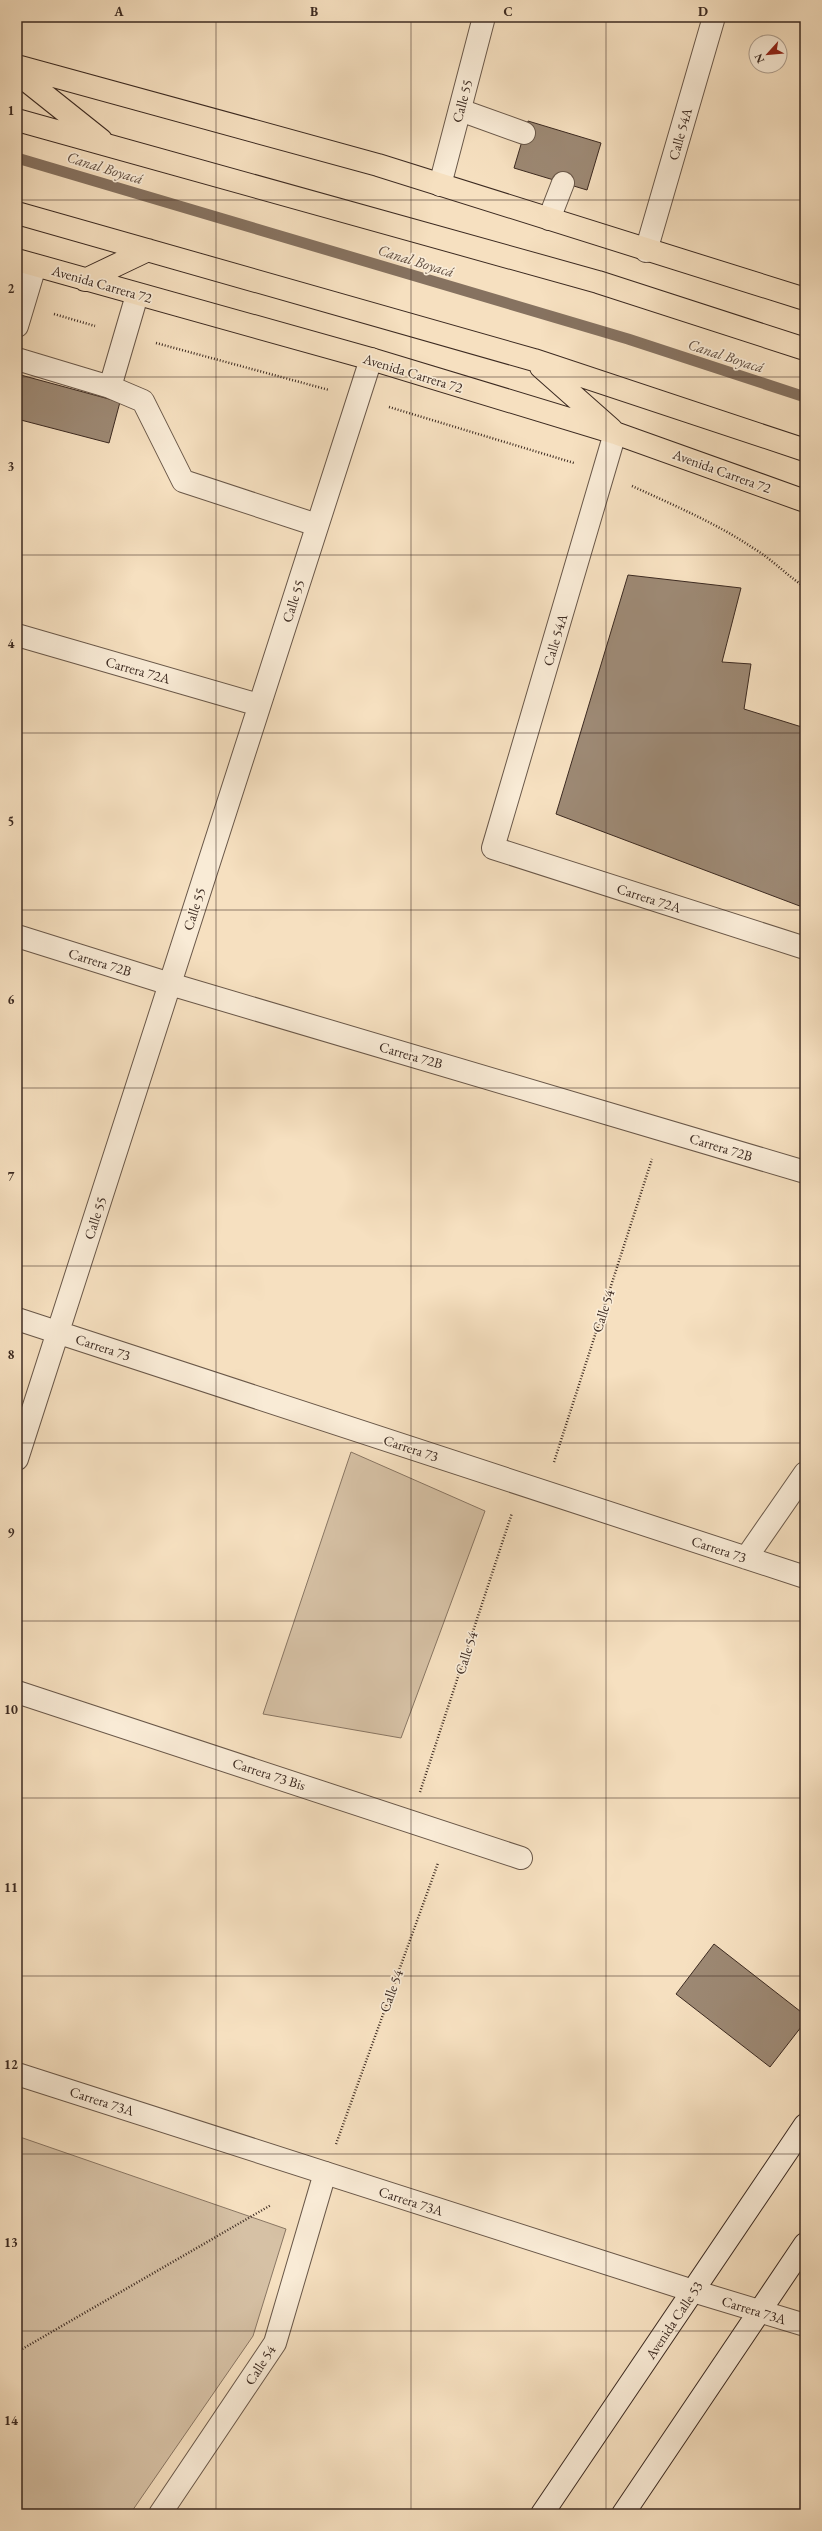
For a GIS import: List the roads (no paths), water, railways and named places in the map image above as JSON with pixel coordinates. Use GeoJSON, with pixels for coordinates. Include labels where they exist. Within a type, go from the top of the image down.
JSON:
{"type":"FeatureCollection","features":[{"type":"Feature","properties":{"kind":"highway"},"geometry":{"type":"LineString","coordinates":[[17,66],[378,165],[646,251],[805,299]]}},
{"type":"Feature","properties":{"kind":"highway"},"geometry":{"type":"LineString","coordinates":[[17,73],[108,146]]}},
{"type":"Feature","properties":{"kind":"highway"},"geometry":{"type":"LineString","coordinates":[[17,120],[598,282],[805,349]]}},
{"type":"Feature","properties":{"kind":"highway"},"geometry":{"type":"LineString","coordinates":[[17,213],[534,360],[805,450]]}},
{"type":"Feature","properties":{"kind":"highway"},"geometry":{"type":"LineString","coordinates":[[85,280],[148,250]]}},
{"type":"Feature","properties":{"kind":"highway","name":"Avenida Carrera 72"},"geometry":{"type":"LineString","coordinates":[[26,263],[371,359],[616,433],[805,501]]}},
{"type":"Feature","properties":{"kind":"highway"},"geometry":{"type":"LineString","coordinates":[[534,360],[616,433]]}},
{"type":"Feature","properties":{"kind":"street","name":"Calle 55"},"geometry":{"type":"LineString","coordinates":[[440,185],[484,17]]}},
{"type":"Feature","properties":{"kind":"street","name":"Calle 54A"},"geometry":{"type":"LineString","coordinates":[[646,251],[714,17]]}},
{"type":"Feature","properties":{"kind":"street"},"geometry":{"type":"LineString","coordinates":[[460,110],[524,133]]}},
{"type":"Feature","properties":{"kind":"street"},"geometry":{"type":"LineString","coordinates":[[548,220],[563,183]]}},
{"type":"Feature","properties":{"kind":"street"},"geometry":{"type":"LineString","coordinates":[[17,326],[23,305],[26,263]]}},
{"type":"Feature","properties":{"kind":"street"},"geometry":{"type":"LineString","coordinates":[[110,388],[137,295]]}},
{"type":"Feature","properties":{"kind":"street"},"geometry":{"type":"LineString","coordinates":[[17,359],[110,388],[143,401],[182,481],[317,524]]}},
{"type":"Feature","properties":{"kind":"street","name":"Calle 55"},"geometry":{"type":"LineString","coordinates":[[17,1459],[371,359]]}},
{"type":"Feature","properties":{"kind":"street","name":"Calle 54A"},"geometry":{"type":"LineString","coordinates":[[493,848],[616,433]]}},
{"type":"Feature","properties":{"kind":"street","name":"Carrera 72A"},"geometry":{"type":"LineString","coordinates":[[17,635],[260,705]]}},
{"type":"Feature","properties":{"kind":"street","name":"Carrera 72A"},"geometry":{"type":"LineString","coordinates":[[493,848],[805,948]]}},
{"type":"Feature","properties":{"kind":"street","name":"Carrera 72B"},"geometry":{"type":"LineString","coordinates":[[17,936],[170,984],[805,1172]]}},
{"type":"Feature","properties":{"kind":"street","name":"Carrera 73"},"geometry":{"type":"LineString","coordinates":[[17,1319],[805,1578]]}},
{"type":"Feature","properties":{"kind":"street"},"geometry":{"type":"LineString","coordinates":[[746,1558],[805,1473]]}},
{"type":"Feature","properties":{"kind":"street","name":"Carrera 73 Bis"},"geometry":{"type":"LineString","coordinates":[[17,1692],[521,1858]]}},
{"type":"Feature","properties":{"kind":"street","name":"Carrera 73A"},"geometry":{"type":"LineString","coordinates":[[17,2074],[693,2292],[805,2325]]}},
{"type":"Feature","properties":{"kind":"street","name":"Avenida Calle 53"},"geometry":{"type":"LineString","coordinates":[[542,2514],[805,2125]]}},
{"type":"Feature","properties":{"kind":"street","name":"Calle 54"},"geometry":{"type":"LineString","coordinates":[[160,2514],[275,2343],[325,2173]]}},
{"type":"Feature","properties":{"kind":"street"},"geometry":{"type":"LineString","coordinates":[[623,2514],[805,2244]]}},
{"type":"Feature","properties":{"kind":"waterway","name":"Canal Boyacá"},"geometry":{"type":"LineString","coordinates":[[17,158],[628,339],[805,397]]}}]}
